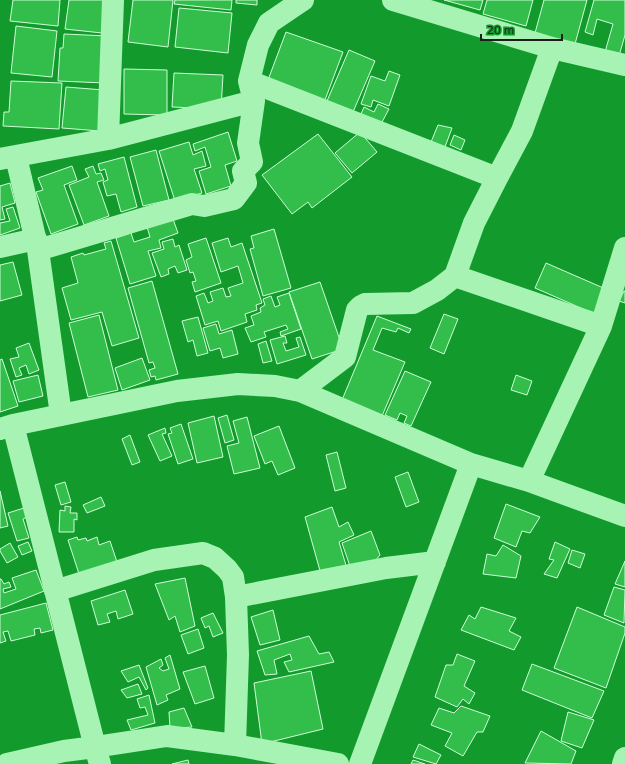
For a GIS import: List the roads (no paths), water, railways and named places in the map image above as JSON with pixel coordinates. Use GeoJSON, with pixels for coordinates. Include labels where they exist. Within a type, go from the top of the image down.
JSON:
{"type":"FeatureCollection","features":[{"type":"Feature","properties":{"kind":"street"},"geometry":{"type":"LineString","coordinates":[[108,139],[113,0]]}},
{"type":"Feature","properties":{"kind":"street"},"geometry":{"type":"LineString","coordinates":[[0,248],[37,244],[192,204],[204,206],[234,199],[246,182],[243,171],[252,162],[248,143],[251,91],[258,45],[269,23],[303,0]]}},
{"type":"Feature","properties":{"kind":"street"},"geometry":{"type":"LineString","coordinates":[[394,0],[552,48],[625,65]]}},
{"type":"Feature","properties":{"kind":"street"},"geometry":{"type":"LineString","coordinates":[[300,391],[345,357],[358,310],[361,306],[366,304],[413,303],[438,290],[455,276],[474,223],[522,131],[552,48]]}},
{"type":"Feature","properties":{"kind":"street"},"geometry":{"type":"LineString","coordinates":[[61,415],[37,244],[8,158],[108,139],[251,91],[497,178]]}},
{"type":"Feature","properties":{"kind":"street"},"geometry":{"type":"LineString","coordinates":[[529,481],[601,326],[625,248]]}},
{"type":"Feature","properties":{"kind":"street"},"geometry":{"type":"LineString","coordinates":[[455,276],[601,326]]}},
{"type":"Feature","properties":{"kind":"street"},"geometry":{"type":"LineString","coordinates":[[98,756],[55,591],[6,427],[177,391],[238,384],[275,386],[300,391],[471,464],[529,481],[625,516]]}},
{"type":"Feature","properties":{"kind":"street"},"geometry":{"type":"LineString","coordinates":[[360,764],[471,464]]}},
{"type":"Feature","properties":{"kind":"street"},"geometry":{"type":"LineString","coordinates":[[55,591],[154,560],[203,553],[215,558],[233,577],[236,597],[238,655],[235,745]]}},
{"type":"Feature","properties":{"kind":"street"},"geometry":{"type":"LineString","coordinates":[[236,597],[386,568],[435,562]]}},
{"type":"Feature","properties":{"kind":"street"},"geometry":{"type":"LineString","coordinates":[[6,764],[64,751],[98,756],[167,736],[235,745],[338,764]]}},
{"type":"Feature","properties":{"kind":"street"},"geometry":{"type":"LineString","coordinates":[[623,764],[625,758]]}}]}
